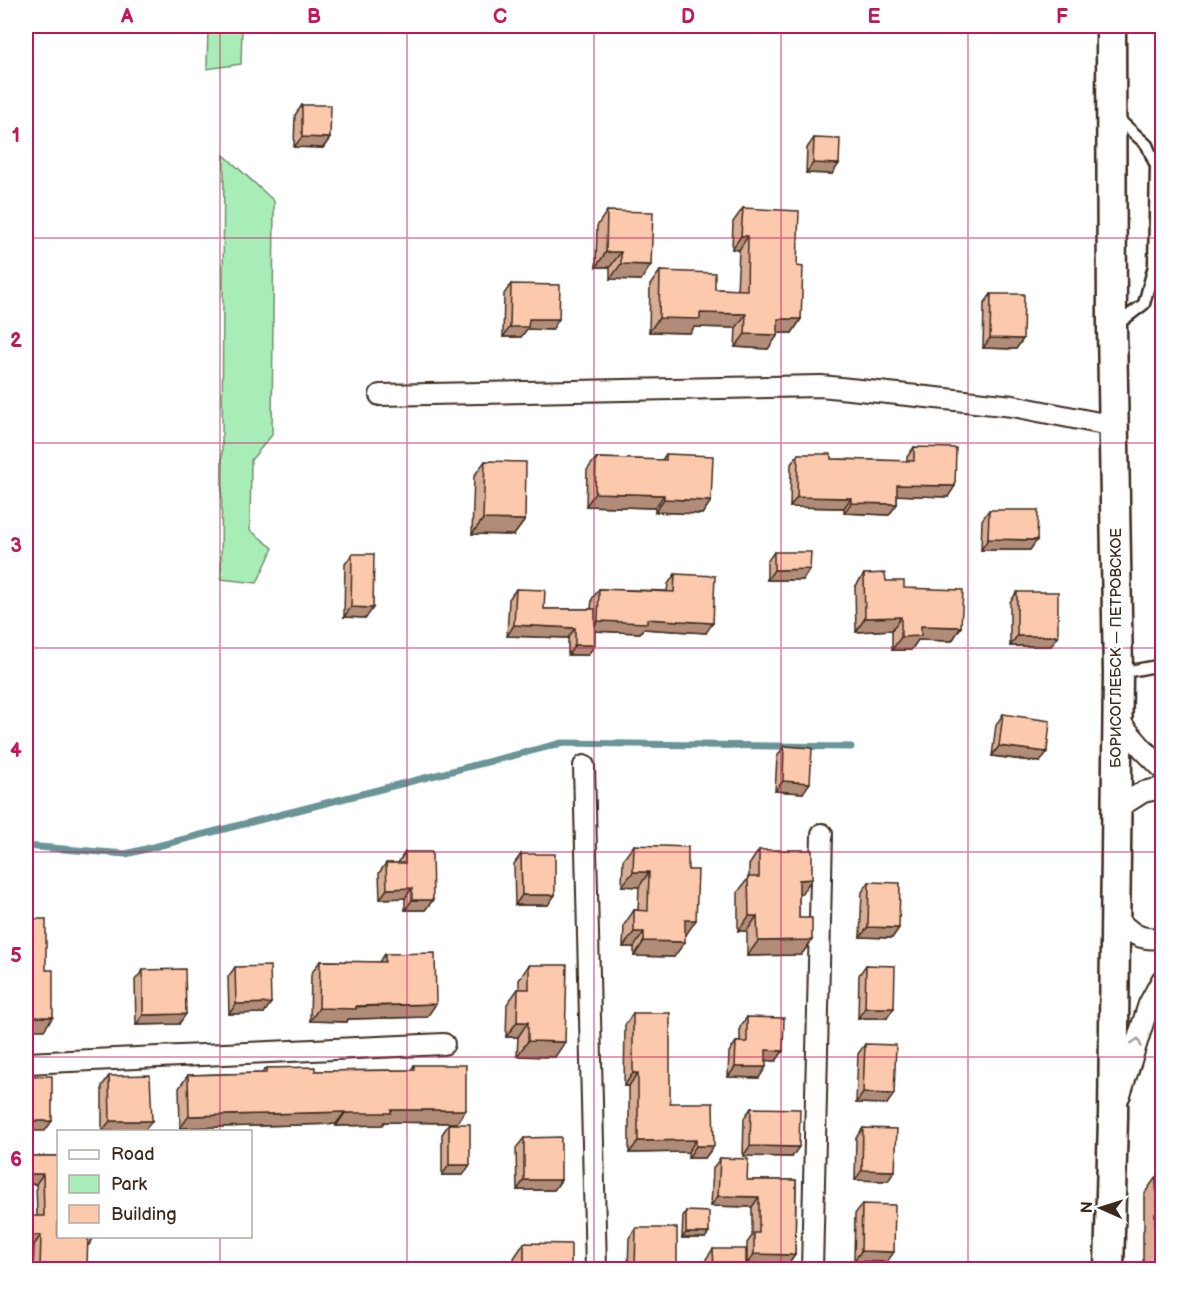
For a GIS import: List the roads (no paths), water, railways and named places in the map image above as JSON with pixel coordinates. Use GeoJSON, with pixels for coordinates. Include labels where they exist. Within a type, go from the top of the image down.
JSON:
{"type":"FeatureCollection","features":[{"type":"Feature","properties":{"kind":"street","name":"БОРИСОГЛЕБСК — ПЕТРОВСКОЕ"},"geometry":{"type":"LineString","coordinates":[[1109,1269],[1118,720],[1112,328],[1111,26]]}},
{"type":"Feature","properties":{"kind":"street"},"geometry":{"type":"LineString","coordinates":[[380,395],[821,386],[1013,406],[1114,426]]}},
{"type":"Feature","properties":{"kind":"street"},"geometry":{"type":"LineString","coordinates":[[1118,720],[1162,768]]}},
{"type":"Feature","properties":{"kind":"street"},"geometry":{"type":"LineString","coordinates":[[584,766],[596,1269]]}},
{"type":"Feature","properties":{"kind":"street"},"geometry":{"type":"LineString","coordinates":[[1116,809],[1143,792],[1162,788]]}},
{"type":"Feature","properties":{"kind":"street"},"geometry":{"type":"LineString","coordinates":[[812,1269],[822,834]]}},
{"type":"Feature","properties":{"kind":"street"},"geometry":{"type":"LineString","coordinates":[[1115,917],[1130,932],[1142,938],[1162,938]]}},
{"type":"Feature","properties":{"kind":"street"},"geometry":{"type":"LineString","coordinates":[[1113,1118],[1149,1004],[1162,980]]}},
{"type":"Feature","properties":{"kind":"street"},"geometry":{"type":"LineString","coordinates":[[26,1063],[444,1044]]}},
{"type":"Feature","properties":{"kind":"lane"},"geometry":{"type":"LineString","coordinates":[[1111,113],[1147,145],[1156,166],[1154,266],[1144,304],[1112,328]]}},
{"type":"Feature","properties":{"kind":"lane"},"geometry":{"type":"LineString","coordinates":[[1118,673],[1162,665]]}},
{"type":"Feature","properties":{"kind":"waterway"},"geometry":{"type":"LineString","coordinates":[[26,846],[126,854],[562,743],[851,747]]}}]}
